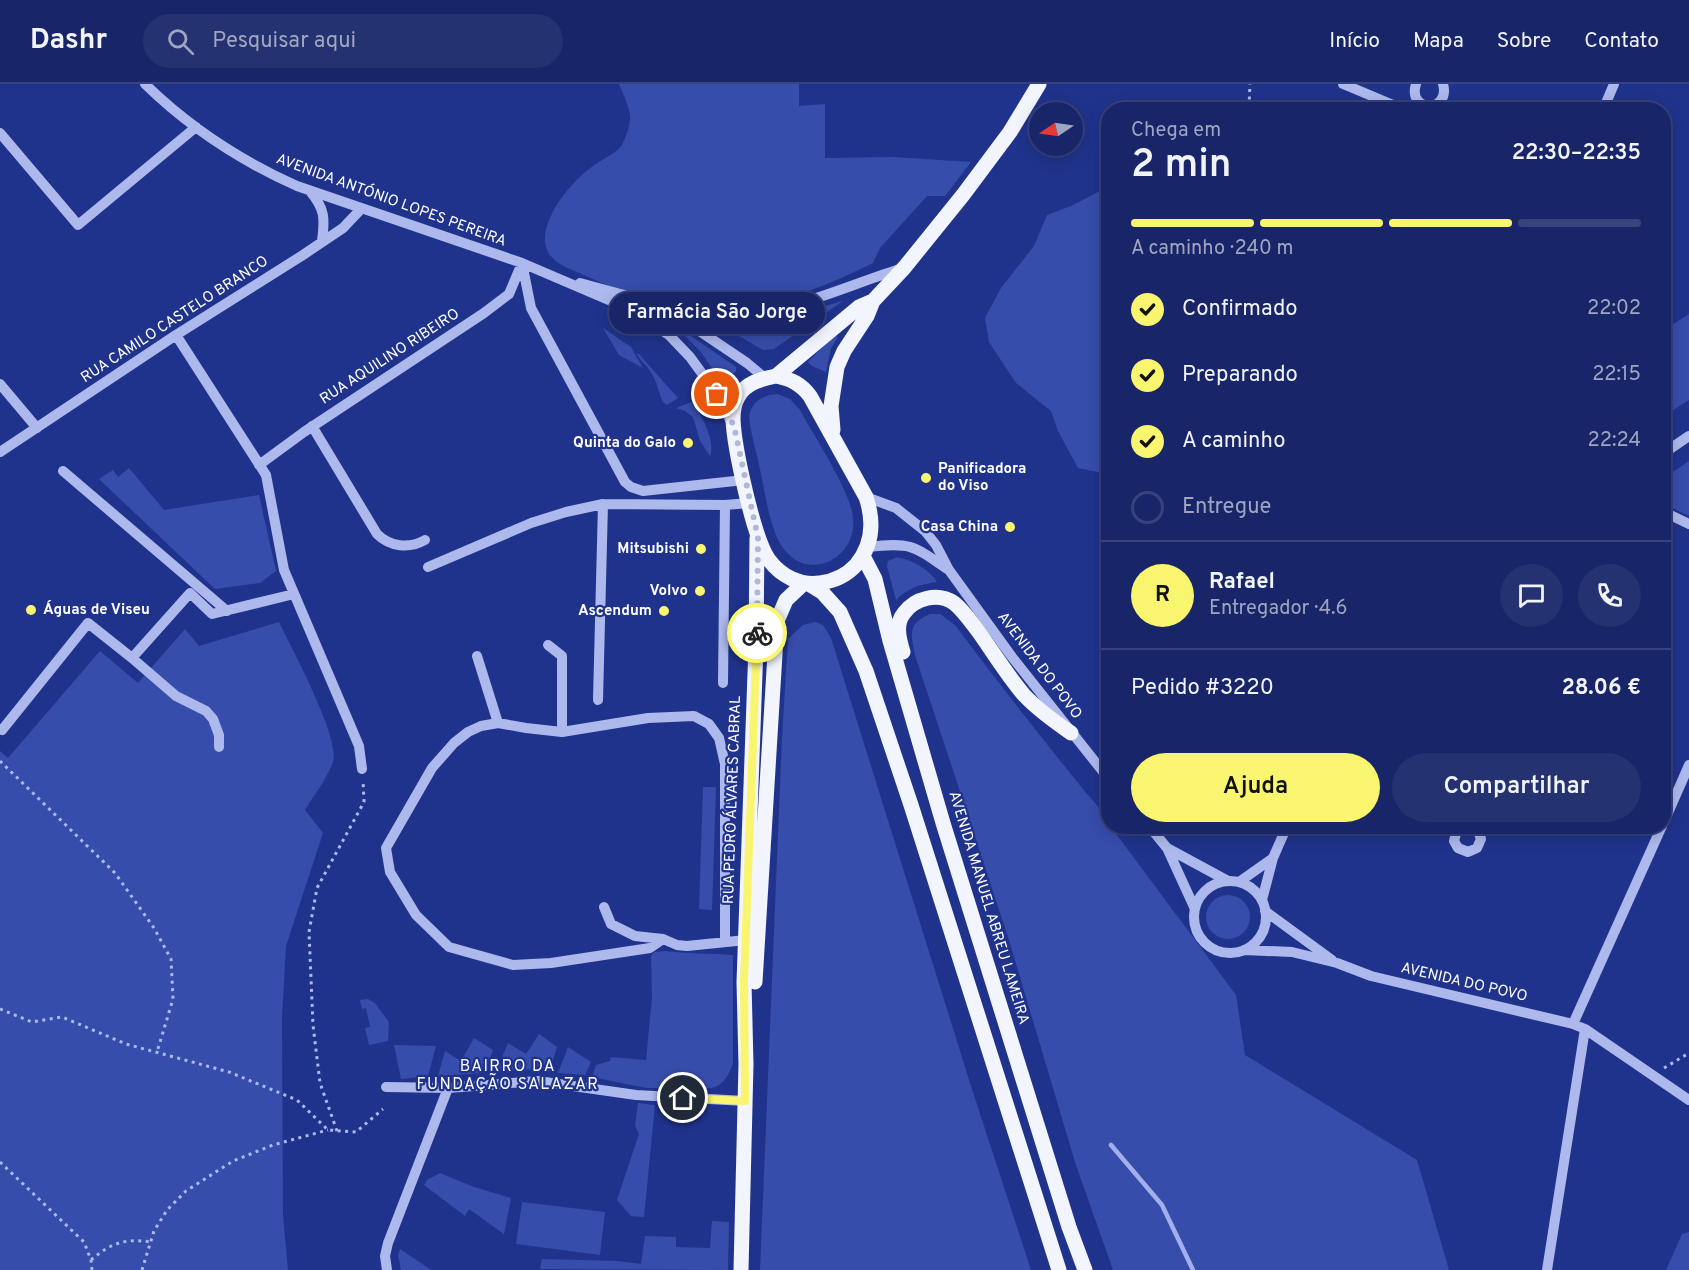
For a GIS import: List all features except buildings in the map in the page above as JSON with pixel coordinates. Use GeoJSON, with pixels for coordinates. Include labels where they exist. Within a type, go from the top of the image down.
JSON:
{"type":"FeatureCollection","features":[{"type":"Feature","properties":{"kind":"main road"},"geometry":{"type":"LineString","coordinates":[[833,433],[831,406],[837,367],[844,351],[867,316],[873,301],[904,268],[963,195],[1003,141],[1039,84]]}},
{"type":"Feature","properties":{"kind":"main road"},"geometry":{"type":"LineString","coordinates":[[873,301],[859,307],[771,377],[750,384],[739,395],[734,405],[734,426],[744,480],[758,538],[764,553],[774,566],[789,577],[822,592],[840,612],[866,671],[1059,1270]]}},
{"type":"Feature","properties":{"kind":"main road"},"geometry":{"type":"LineString","coordinates":[[771,377],[792,380],[805,389],[833,433],[866,496],[871,521],[865,551],[852,569],[841,578],[806,584]]}},
{"type":"Feature","properties":{"kind":"main road","name":"RUA PEDRO ÁLVARES CABRAL"},"geometry":{"type":"LineString","coordinates":[[741,1270],[746,1064],[744,982],[758,538]]}},
{"type":"Feature","properties":{"kind":"main road","name":"AVENIDA MANUEL ABREU LAMEIRA"},"geometry":{"type":"LineString","coordinates":[[865,551],[875,579],[890,641],[932,787],[1069,1227],[1085,1270]]}},
{"type":"Feature","properties":{"kind":"main road","name":"RUA PEDRO ÁLVARES CABRAL"},"geometry":{"type":"LineString","coordinates":[[746,1064],[755,982],[777,621],[786,600],[806,584]]}},
{"type":"Feature","properties":{"kind":"main road"},"geometry":{"type":"LineString","coordinates":[[932,787],[924,727],[900,642],[898,627],[902,614],[914,603],[926,598],[941,597],[953,603],[966,616],[1025,695],[1048,717],[1071,733]]}},
{"type":"Feature","properties":{"kind":"street","name":"AVENIDA ANTÓNIO LOPES PEREIRA"},"geometry":{"type":"LineString","coordinates":[[146,84],[158,97],[196,127],[262,170],[361,209],[522,263],[632,310],[669,334],[690,357],[717,394],[734,426]]}},
{"type":"Feature","properties":{"kind":"street"},"geometry":{"type":"LineString","coordinates":[[1343,84],[1388,102]]}},
{"type":"Feature","properties":{"kind":"street"},"geometry":{"type":"LineString","coordinates":[[1416,84],[1415,96],[1418,102]]}},
{"type":"Feature","properties":{"kind":"street"},"geometry":{"type":"LineString","coordinates":[[1440,102],[1444,93],[1443,84]]}},
{"type":"Feature","properties":{"kind":"street"},"geometry":{"type":"LineString","coordinates":[[1606,102],[1614,84]]}},
{"type":"Feature","properties":{"kind":"street"},"geometry":{"type":"LineString","coordinates":[[0,133],[78,225],[196,127]]}},
{"type":"Feature","properties":{"kind":"street"},"geometry":{"type":"LineString","coordinates":[[309,190],[320,202],[324,215],[322,241]]}},
{"type":"Feature","properties":{"kind":"street","name":"RUA CAMILO CASTELO BRANCO"},"geometry":{"type":"LineString","coordinates":[[0,452],[176,335],[303,255],[343,228],[361,209]]}},
{"type":"Feature","properties":{"kind":"street"},"geometry":{"type":"LineString","coordinates":[[522,263],[531,308],[625,482],[631,487],[644,491],[744,480]]}},
{"type":"Feature","properties":{"kind":"street","name":"RUA AQUILINO RIBEIRO"},"geometry":{"type":"LineString","coordinates":[[259,465],[312,426],[484,313],[509,294],[522,263]]}},
{"type":"Feature","properties":{"kind":"street"},"geometry":{"type":"LineString","coordinates":[[676,315],[748,314],[830,294],[904,268]]}},
{"type":"Feature","properties":{"kind":"street","name":"AVENIDA ANTÓNIO LOPES PEREIRA"},"geometry":{"type":"LineString","coordinates":[[545,274],[661,305],[771,377]]}},
{"type":"Feature","properties":{"kind":"street"},"geometry":{"type":"LineString","coordinates":[[176,335],[266,475],[284,570],[359,746],[362,769]]}},
{"type":"Feature","properties":{"kind":"street"},"geometry":{"type":"LineString","coordinates":[[0,384],[37,428]]}},
{"type":"Feature","properties":{"kind":"street"},"geometry":{"type":"LineString","coordinates":[[312,426],[377,534],[387,544],[402,546],[417,544],[425,540]]}},
{"type":"Feature","properties":{"kind":"street"},"geometry":{"type":"LineString","coordinates":[[1671,448],[1689,436]]}},
{"type":"Feature","properties":{"kind":"street"},"geometry":{"type":"LineString","coordinates":[[63,471],[227,611]]}},
{"type":"Feature","properties":{"kind":"street","name":"AVENIDA DO POVO"},"geometry":{"type":"LineString","coordinates":[[866,496],[896,508],[925,531],[1012,657],[1101,769]]}},
{"type":"Feature","properties":{"kind":"street"},"geometry":{"type":"LineString","coordinates":[[428,567],[531,523],[603,504],[725,505],[749,503]]}},
{"type":"Feature","properties":{"kind":"street"},"geometry":{"type":"LineString","coordinates":[[598,700],[603,504]]}},
{"type":"Feature","properties":{"kind":"street"},"geometry":{"type":"LineString","coordinates":[[723,683],[725,505]]}},
{"type":"Feature","properties":{"kind":"street"},"geometry":{"type":"LineString","coordinates":[[1671,515],[1689,524]]}},
{"type":"Feature","properties":{"kind":"street","name":"AVENIDA DO POVO"},"geometry":{"type":"LineString","coordinates":[[865,551],[893,544],[908,545],[950,570]]}},
{"type":"Feature","properties":{"kind":"street"},"geometry":{"type":"LineString","coordinates":[[132,658],[190,593],[212,614],[294,594]]}},
{"type":"Feature","properties":{"kind":"street"},"geometry":{"type":"LineString","coordinates":[[0,729],[2,730],[88,623],[176,696],[206,711],[213,719],[219,735],[219,747]]}},
{"type":"Feature","properties":{"kind":"street"},"geometry":{"type":"LineString","coordinates":[[548,645],[562,656],[562,732]]}},
{"type":"Feature","properties":{"kind":"street"},"geometry":{"type":"LineString","coordinates":[[477,656],[498,723]]}},
{"type":"Feature","properties":{"kind":"street"},"geometry":{"type":"LineString","coordinates":[[663,939],[650,948],[551,963],[513,965],[449,947],[416,915],[390,872],[386,848],[432,768],[454,743],[468,732],[481,726],[498,723],[562,732],[673,716],[694,716],[709,724],[719,738],[725,764],[725,941]]}},
{"type":"Feature","properties":{"kind":"street"},"geometry":{"type":"LineString","coordinates":[[1671,806],[1689,765]]}},
{"type":"Feature","properties":{"kind":"street","name":"AVENIDA DO POVO"},"geometry":{"type":"LineString","coordinates":[[1156,834],[1167,848],[1195,909],[1197,931],[1212,948],[1222,952],[1244,950],[1292,952],[1337,963],[1371,976],[1574,1024],[1585,1029],[1689,1100]]}},
{"type":"Feature","properties":{"kind":"street"},"geometry":{"type":"LineString","coordinates":[[1244,950],[1252,945],[1264,930],[1264,905],[1273,858],[1284,834]]}},
{"type":"Feature","properties":{"kind":"street"},"geometry":{"type":"LineString","coordinates":[[1456,834],[1454,841],[1458,848],[1466,852],[1473,851],[1479,844],[1480,834]]}},
{"type":"Feature","properties":{"kind":"street"},"geometry":{"type":"LineString","coordinates":[[1574,1024],[1658,834]]}},
{"type":"Feature","properties":{"kind":"street","name":"AVENIDA DO POVO"},"geometry":{"type":"LineString","coordinates":[[1167,848],[1252,889],[1264,905],[1337,963]]}},
{"type":"Feature","properties":{"kind":"street"},"geometry":{"type":"LineString","coordinates":[[1195,909],[1204,893],[1219,883],[1234,881],[1273,858]]}},
{"type":"Feature","properties":{"kind":"street"},"geometry":{"type":"LineString","coordinates":[[604,907],[611,924],[635,936],[663,939],[677,945],[687,946],[746,940]]}},
{"type":"Feature","properties":{"kind":"street"},"geometry":{"type":"LineString","coordinates":[[1547,1270],[1585,1029]]}},
{"type":"Feature","properties":{"kind":"street"},"geometry":{"type":"LineString","coordinates":[[386,1087],[448,1088],[538,1081],[636,1095],[745,1101]]}},
{"type":"Feature","properties":{"kind":"street"},"geometry":{"type":"LineString","coordinates":[[387,1270],[385,1256],[388,1243],[448,1088]]}},
{"type":"Feature","properties":{"kind":"path"},"geometry":{"type":"LineString","coordinates":[[1249,102],[1250,84]]}},
{"type":"Feature","properties":{"kind":"path"},"geometry":{"type":"LineString","coordinates":[[0,761],[115,873],[154,928],[171,959],[173,999],[157,1052]]}},
{"type":"Feature","properties":{"kind":"path"},"geometry":{"type":"LineString","coordinates":[[337,1131],[320,1083],[313,1025],[309,932],[317,888],[364,802],[362,769]]}},
{"type":"Feature","properties":{"kind":"path"},"geometry":{"type":"LineString","coordinates":[[0,1009],[32,1022],[62,1017],[126,1044],[230,1072],[297,1100],[328,1130]]}},
{"type":"Feature","properties":{"kind":"path"},"geometry":{"type":"LineString","coordinates":[[1653,1076],[1689,1053]]}},
{"type":"Feature","properties":{"kind":"path"},"geometry":{"type":"LineString","coordinates":[[142,1270],[154,1232],[167,1210],[186,1191],[233,1161],[273,1145],[328,1130],[356,1132],[383,1109]]}},
{"type":"Feature","properties":{"kind":"path"},"geometry":{"type":"LineString","coordinates":[[0,1162],[84,1242],[92,1270]]}},
{"type":"Feature","properties":{"kind":"path"},"geometry":{"type":"LineString","coordinates":[[91,1260],[108,1245],[137,1239],[151,1242]]}},
{"type":"Feature","properties":{"kind":"shaded area"},"geometry":{"type":"Polygon","coordinates":[[[619,84],[799,84],[799,106],[825,104],[825,158],[893,157],[971,162],[945,196],[927,196],[880,248],[873,263],[842,278],[788,297],[735,306],[709,306],[658,300],[609,286],[571,270],[554,259],[546,248],[546,231],[549,220],[568,189],[585,172],[620,148],[623,142],[630,115],[619,84]]]}},
{"type":"Feature","properties":{"kind":"shaded area"},"geometry":{"type":"Polygon","coordinates":[[[1101,191],[1101,473],[1078,468],[1058,431],[1051,411],[1016,383],[989,342],[985,318],[1001,288],[1034,246],[1047,215],[1101,191]]]}},
{"type":"Feature","properties":{"kind":"shaded area"},"geometry":{"type":"Polygon","coordinates":[[[843,301],[774,349],[763,350],[722,326],[759,324],[843,301]]]}},
{"type":"Feature","properties":{"kind":"shaded area"},"geometry":{"type":"Polygon","coordinates":[[[1689,314],[1689,400],[1671,412],[1671,326],[1689,314]]]}},
{"type":"Feature","properties":{"kind":"shaded area"},"geometry":{"type":"Polygon","coordinates":[[[671,322],[736,367],[736,371],[726,382],[721,382],[701,352],[671,322]]]}},
{"type":"Feature","properties":{"kind":"shaded area"},"geometry":{"type":"Polygon","coordinates":[[[603,328],[631,347],[643,368],[619,355],[603,328]]]}},
{"type":"Feature","properties":{"kind":"shaded area"},"geometry":{"type":"Polygon","coordinates":[[[834,335],[838,337],[831,348],[826,372],[812,366],[808,362],[834,335]]]}},
{"type":"Feature","properties":{"kind":"shaded area"},"geometry":{"type":"Polygon","coordinates":[[[638,353],[678,398],[667,405],[663,402],[654,377],[638,353]]]}},
{"type":"Feature","properties":{"kind":"shaded area"},"geometry":{"type":"Polygon","coordinates":[[[777,394],[790,399],[800,410],[839,478],[853,517],[848,544],[830,561],[818,565],[806,564],[794,559],[783,548],[774,530],[768,508],[749,415],[759,400],[777,394]]]}},
{"type":"Feature","properties":{"kind":"shaded area"},"geometry":{"type":"Polygon","coordinates":[[[691,402],[707,428],[711,443],[710,456],[700,441],[693,417],[676,408],[691,402]]]}},
{"type":"Feature","properties":{"kind":"shaded area"},"geometry":{"type":"Polygon","coordinates":[[[1689,461],[1689,516],[1671,507],[1671,473],[1689,461]]]}},
{"type":"Feature","properties":{"kind":"shaded area"},"geometry":{"type":"Polygon","coordinates":[[[129,468],[164,510],[259,495],[276,571],[260,583],[215,589],[99,479],[113,470],[118,477],[129,468]]]}},
{"type":"Feature","properties":{"kind":"shaded area"},"geometry":{"type":"Polygon","coordinates":[[[897,557],[920,566],[937,582],[915,587],[896,600],[887,566],[888,561],[897,557]]]}},
{"type":"Feature","properties":{"kind":"shaded area"},"geometry":{"type":"Polygon","coordinates":[[[930,614],[940,614],[955,625],[1098,807],[1101,811],[1101,834],[1116,834],[1236,995],[1245,1055],[1417,1160],[1449,1270],[1113,1270],[1075,1162],[1009,940],[915,655],[912,630],[930,614]]]}},
{"type":"Feature","properties":{"kind":"shaded area"},"geometry":{"type":"Polygon","coordinates":[[[279,622],[323,714],[333,750],[333,762],[305,810],[323,833],[286,946],[282,1018],[283,1215],[288,1270],[0,1270],[0,751],[8,758],[100,651],[138,683],[185,629],[199,646],[279,622]]]}},
{"type":"Feature","properties":{"kind":"shaded area"},"geometry":{"type":"Polygon","coordinates":[[[815,622],[823,625],[831,638],[1031,1270],[760,1270],[788,639],[803,625],[815,622]]]}},
{"type":"Feature","properties":{"kind":"shaded area"},"geometry":{"type":"Polygon","coordinates":[[[703,787],[716,787],[712,910],[699,909],[703,787]]]}},
{"type":"Feature","properties":{"kind":"shaded area"},"geometry":{"type":"Polygon","coordinates":[[[1228,895],[1237,896],[1244,901],[1249,908],[1249,926],[1244,933],[1237,938],[1228,939],[1219,938],[1212,933],[1207,926],[1206,917],[1207,908],[1212,901],[1219,896],[1228,895]]]}},
{"type":"Feature","properties":{"kind":"shaded area"},"geometry":{"type":"Polygon","coordinates":[[[654,952],[733,955],[733,1064],[728,1075],[723,1082],[712,1088],[646,1088],[592,1077],[596,1065],[610,1061],[611,1057],[646,1060],[652,998],[651,956],[654,952]]]}},
{"type":"Feature","properties":{"kind":"shaded area"},"geometry":{"type":"Polygon","coordinates":[[[368,999],[375,1003],[389,1022],[388,1041],[369,1045],[365,1028],[370,1027],[366,1008],[362,1009],[360,1000],[368,999]]]}},
{"type":"Feature","properties":{"kind":"shaded area"},"geometry":{"type":"Polygon","coordinates":[[[539,1034],[557,1047],[549,1072],[534,1069],[496,1072],[508,1043],[526,1054],[539,1034]]]}},
{"type":"Feature","properties":{"kind":"shaded area"},"geometry":{"type":"Polygon","coordinates":[[[474,1038],[493,1050],[485,1073],[438,1076],[445,1051],[461,1061],[474,1038]]]}},
{"type":"Feature","properties":{"kind":"shaded area"},"geometry":{"type":"Polygon","coordinates":[[[394,1045],[436,1046],[428,1076],[401,1079],[394,1045]]]}},
{"type":"Feature","properties":{"kind":"shaded area"},"geometry":{"type":"Polygon","coordinates":[[[568,1047],[591,1062],[585,1075],[558,1073],[568,1047]]]}},
{"type":"Feature","properties":{"kind":"shaded area"},"geometry":{"type":"Polygon","coordinates":[[[638,1103],[655,1105],[644,1217],[631,1216],[617,1200],[639,1134],[635,1126],[638,1103]]]}},
{"type":"Feature","properties":{"kind":"shaded area"},"geometry":{"type":"Polygon","coordinates":[[[440,1173],[474,1187],[511,1198],[504,1234],[469,1209],[465,1216],[424,1185],[427,1180],[440,1173]]]}},
{"type":"Feature","properties":{"kind":"shaded area"},"geometry":{"type":"Polygon","coordinates":[[[522,1202],[605,1212],[600,1255],[516,1244],[522,1202]]]}},
{"type":"Feature","properties":{"kind":"shaded area"},"geometry":{"type":"Polygon","coordinates":[[[712,1221],[729,1222],[728,1270],[540,1269],[542,1259],[641,1264],[645,1236],[676,1237],[676,1247],[710,1248],[712,1221]]]}},
{"type":"Feature","properties":{"kind":"shaded area"},"geometry":{"type":"Polygon","coordinates":[[[1689,1232],[1689,1270],[1666,1270],[1682,1234],[1689,1232]]]}},
{"type":"Feature","properties":{"kind":"shaded area"},"geometry":{"type":"Polygon","coordinates":[[[400,1249],[431,1270],[401,1270],[398,1255],[400,1249]]]}},
{"type":"Feature","properties":{"kind":"waterway"},"geometry":{"type":"LineString","coordinates":[[1111,1145],[1162,1205],[1193,1270]]}},
{"type":"Feature","properties":{"kind":"way so far"},"geometry":{"type":"LineString","coordinates":[[717,394],[734,426],[758,538],[757,633]]}},
{"type":"Feature","properties":{"kind":"place","name":"Farmácia São Jorge"},"geometry":{"type":"Point","coordinates":[717,394]}},
{"type":"Feature","properties":{"kind":"place","name":"Quinta do Galo"},"geometry":{"type":"Point","coordinates":[688,443]}},
{"type":"Feature","properties":{"kind":"place","name":"Panificadora do Viso"},"geometry":{"type":"Point","coordinates":[926,478]}},
{"type":"Feature","properties":{"kind":"place","name":"Casa China"},"geometry":{"type":"Point","coordinates":[1010,527]}},
{"type":"Feature","properties":{"kind":"place","name":"Mitsubishi"},"geometry":{"type":"Point","coordinates":[701,549]}},
{"type":"Feature","properties":{"kind":"place","name":"Volvo"},"geometry":{"type":"Point","coordinates":[700,591]}},
{"type":"Feature","properties":{"kind":"place","name":"Águas de Viseu"},"geometry":{"type":"Point","coordinates":[31,610]}},
{"type":"Feature","properties":{"kind":"place","name":"Ascendum"},"geometry":{"type":"Point","coordinates":[664,611]}},
{"type":"Feature","properties":{"kind":"district","name":"BAIRRO DA FUNDAÇÃO SALAZAR"},"geometry":{"type":"Point","coordinates":[508,1076]}},
{"type":"Feature","properties":{"kind":"route"},"geometry":{"type":"LineString","coordinates":[[683,1098],[745,1101],[744,982],[757,633]]}}]}
